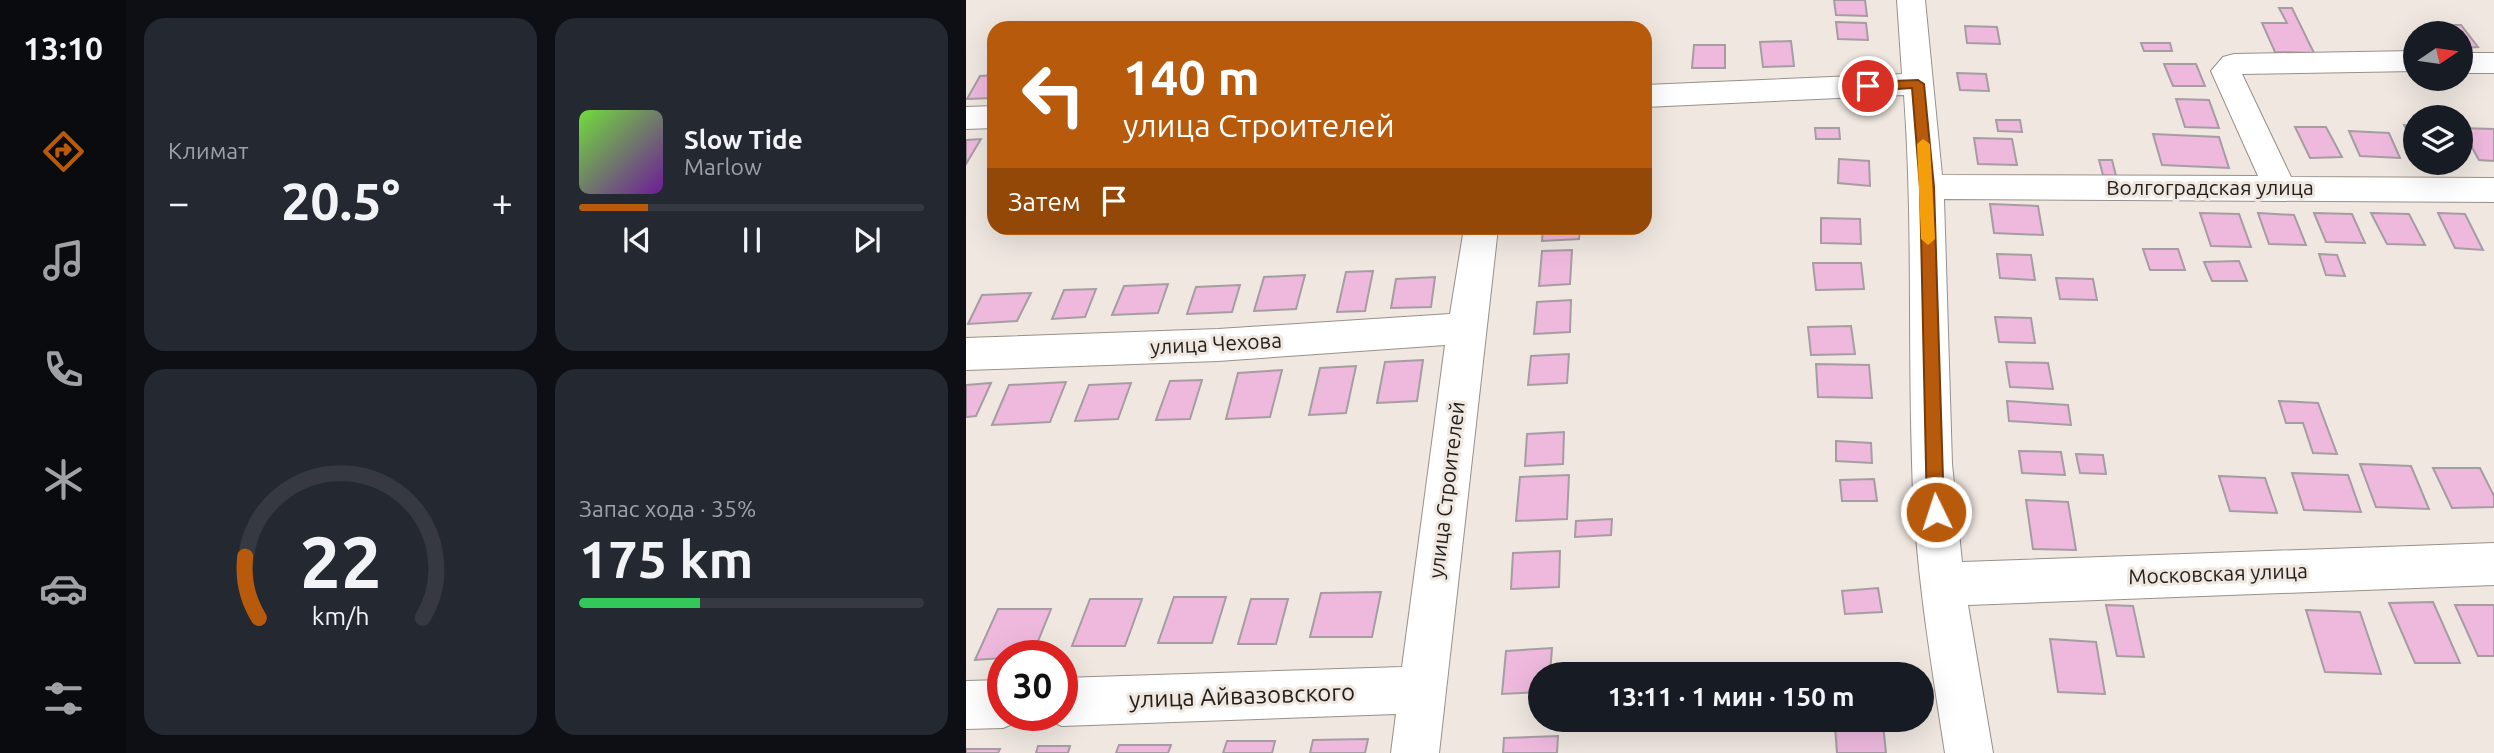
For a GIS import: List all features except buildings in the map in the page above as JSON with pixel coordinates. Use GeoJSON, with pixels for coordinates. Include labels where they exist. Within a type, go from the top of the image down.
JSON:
{"type":"FeatureCollection","features":[{"type":"Feature","properties":{"kind":"street"},"geometry":{"type":"LineString","coordinates":[[1911,0],[1927,187],[1932,464],[1941,584],[1969,753]]}},
{"type":"Feature","properties":{"kind":"street"},"geometry":{"type":"LineString","coordinates":[[2280,188],[2226,71],[2234,64],[2403,61]]}},
{"type":"Feature","properties":{"kind":"street"},"geometry":{"type":"LineString","coordinates":[[1652,96],[1918,84]]}},
{"type":"Feature","properties":{"kind":"street"},"geometry":{"type":"LineString","coordinates":[[966,118],[987,117]]}},
{"type":"Feature","properties":{"kind":"street","name":"Волгоградская улица"},"geometry":{"type":"LineString","coordinates":[[1927,187],[2494,190]]}},
{"type":"Feature","properties":{"kind":"street","name":"улица Строителей"},"geometry":{"type":"LineString","coordinates":[[1415,753],[1466,328],[1480,235]]}},
{"type":"Feature","properties":{"kind":"street","name":"улица Чехова"},"geometry":{"type":"LineString","coordinates":[[966,354],[1218,345],[1466,328]]}},
{"type":"Feature","properties":{"kind":"street","name":"Московская улица"},"geometry":{"type":"LineString","coordinates":[[1941,584],[2494,564]]}},
{"type":"Feature","properties":{"kind":"street","name":"улица Айвазовского"},"geometry":{"type":"LineString","coordinates":[[1078,701],[1423,690]]}},
{"type":"Feature","properties":{"kind":"street"},"geometry":{"type":"LineString","coordinates":[[966,705],[987,704]]}},
{"type":"Feature","properties":{"kind":"slow traffic"},"geometry":{"type":"LineString","coordinates":[[1923,144],[1928,239]]}},
{"type":"Feature","properties":{"kind":"route"},"geometry":{"type":"LineString","coordinates":[[1868,86],[1918,84],[1927,187],[1932,464],[1936,512]]}}]}
